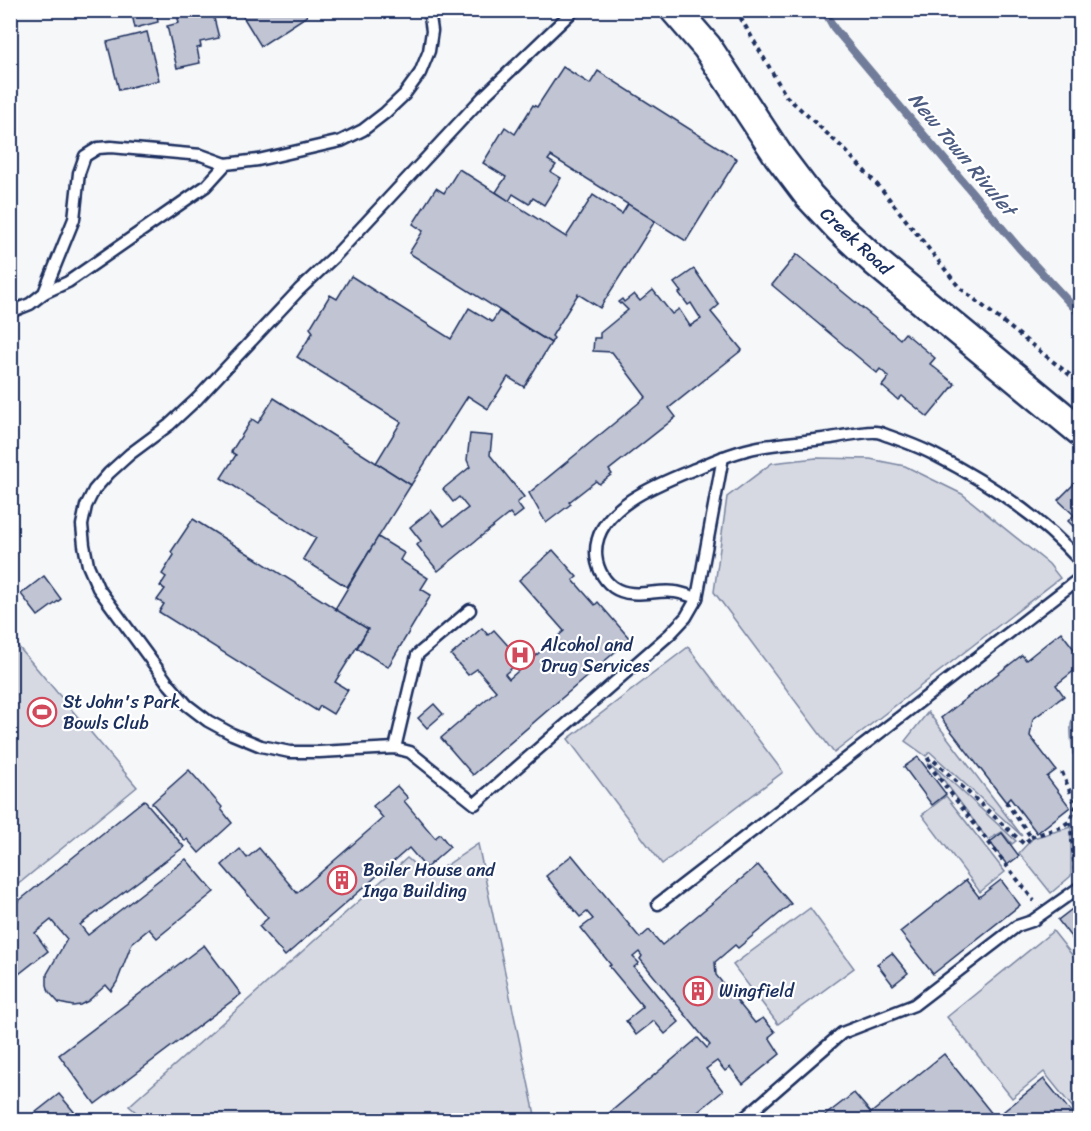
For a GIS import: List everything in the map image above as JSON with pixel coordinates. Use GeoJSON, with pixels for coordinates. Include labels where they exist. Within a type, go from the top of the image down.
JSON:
{"type":"FeatureCollection","features":[{"type":"Feature","properties":{"kind":"street","name":"Creek Road"},"geometry":{"type":"LineString","coordinates":[[675,10],[707,47],[778,155],[809,196],[839,228],[877,263],[1080,430]]}},
{"type":"Feature","properties":{"kind":"lane"},"geometry":{"type":"LineString","coordinates":[[44,293],[74,219],[79,173],[85,156],[98,148],[111,147],[201,155],[226,164],[258,160],[341,141],[363,130],[385,113],[404,95],[420,73],[429,51],[432,31],[429,10]]}},
{"type":"Feature","properties":{"kind":"lane"},"geometry":{"type":"LineString","coordinates":[[574,10],[483,97],[335,256],[299,290],[196,399],[169,425],[130,454],[94,490],[86,506],[82,525],[88,565],[98,588],[167,682],[187,705],[208,721],[261,746],[290,752],[395,748],[410,752],[475,804],[670,634],[686,617],[697,598],[723,457]]}},
{"type":"Feature","properties":{"kind":"lane"},"geometry":{"type":"LineString","coordinates":[[10,312],[30,304],[44,293],[68,282],[206,186],[226,164]]}},
{"type":"Feature","properties":{"kind":"lane"},"geometry":{"type":"LineString","coordinates":[[697,598],[674,592],[639,594],[625,592],[614,587],[605,579],[598,568],[596,542],[613,515],[635,497],[664,481],[723,457],[757,447],[876,432],[912,444],[983,481],[1038,521],[1063,542],[1080,561]]}},
{"type":"Feature","properties":{"kind":"lane"},"geometry":{"type":"LineString","coordinates":[[658,904],[1080,578]]}},
{"type":"Feature","properties":{"kind":"lane"},"geometry":{"type":"LineString","coordinates":[[395,748],[417,655],[470,610]]}},
{"type":"Feature","properties":{"kind":"lane"},"geometry":{"type":"LineString","coordinates":[[742,1120],[842,1033],[914,1005],[1017,926],[1032,921],[1079,888]]}},
{"type":"Feature","properties":{"kind":"path"},"geometry":{"type":"LineString","coordinates":[[736,10],[786,96],[844,149],[883,191],[959,287],[1080,383]]}},
{"type":"Feature","properties":{"kind":"path"},"geometry":{"type":"LineString","coordinates":[[1044,913],[926,761],[931,758],[1024,844],[1030,837],[1061,827],[1070,820],[1076,806],[1062,772]]}},
{"type":"Feature","properties":{"kind":"path"},"geometry":{"type":"LineString","coordinates":[[1006,802],[1030,837]]}},
{"type":"Feature","properties":{"kind":"path"},"geometry":{"type":"LineString","coordinates":[[1070,820],[1079,888]]}},
{"type":"Feature","properties":{"kind":"shaded area"},"geometry":{"type":"Polygon","coordinates":[[[816,458],[870,459],[905,466],[962,494],[1049,564],[1060,578],[834,753],[714,592],[727,497],[772,463],[816,458]]]}},
{"type":"Feature","properties":{"kind":"shaded area","name":"St John's Park Bowls Club"},"geometry":{"type":"Polygon","coordinates":[[[11,638],[137,787],[10,890],[11,638]]]}},
{"type":"Feature","properties":{"kind":"shaded area"},"geometry":{"type":"Polygon","coordinates":[[[688,647],[783,772],[662,864],[568,739],[688,647]]]}},
{"type":"Feature","properties":{"kind":"shaded area"},"geometry":{"type":"Polygon","coordinates":[[[1080,703],[1080,759],[1073,754],[1071,727],[1073,715],[1080,703]]]}},
{"type":"Feature","properties":{"kind":"shaded area"},"geometry":{"type":"Polygon","coordinates":[[[928,712],[1022,836],[930,752],[926,756],[905,741],[928,712]]]}},
{"type":"Feature","properties":{"kind":"shaded area"},"geometry":{"type":"Polygon","coordinates":[[[931,763],[1016,841],[1012,844],[1002,832],[988,840],[931,763]]]}},
{"type":"Feature","properties":{"kind":"shaded area"},"geometry":{"type":"Polygon","coordinates":[[[946,796],[1005,872],[980,892],[922,815],[946,796]]]}},
{"type":"Feature","properties":{"kind":"shaded area"},"geometry":{"type":"Polygon","coordinates":[[[1071,827],[1071,876],[1051,893],[1019,853],[1033,838],[1071,827]]]}},
{"type":"Feature","properties":{"kind":"shaded area"},"geometry":{"type":"Polygon","coordinates":[[[478,844],[535,1115],[538,1120],[145,1120],[129,1106],[407,858],[429,877],[478,844]]]}},
{"type":"Feature","properties":{"kind":"shaded area"},"geometry":{"type":"Polygon","coordinates":[[[810,908],[854,968],[778,1024],[733,965],[810,908]]]}},
{"type":"Feature","properties":{"kind":"shaded area"},"geometry":{"type":"Polygon","coordinates":[[[1053,931],[1080,965],[1080,1103],[1073,1108],[1044,1072],[1012,1098],[947,1017],[1053,931]]]}},
{"type":"Feature","properties":{"kind":"building"},"geometry":{"type":"Polygon","coordinates":[[[131,10],[156,10],[158,22],[135,28],[131,10]]]}},
{"type":"Feature","properties":{"kind":"building"},"geometry":{"type":"Polygon","coordinates":[[[176,10],[212,10],[219,38],[200,42],[201,47],[197,48],[200,63],[177,68],[167,26],[179,23],[176,10]]]}},
{"type":"Feature","properties":{"kind":"building"},"geometry":{"type":"Polygon","coordinates":[[[239,10],[304,10],[307,16],[261,46],[239,10]]]}},
{"type":"Feature","properties":{"kind":"building"},"geometry":{"type":"Polygon","coordinates":[[[147,32],[159,80],[119,90],[107,42],[147,32]]]}},
{"type":"Feature","properties":{"kind":"building"},"geometry":{"type":"Polygon","coordinates":[[[563,67],[590,84],[598,71],[737,159],[686,241],[551,156],[548,160],[556,165],[551,172],[561,178],[544,205],[533,198],[529,204],[513,194],[509,201],[496,192],[506,177],[483,163],[505,127],[515,134],[533,105],[537,107],[563,67]]]}},
{"type":"Feature","properties":{"kind":"building"},"geometry":{"type":"Polygon","coordinates":[[[459,169],[566,237],[593,195],[622,214],[628,204],[655,221],[600,308],[578,294],[552,336],[554,338],[551,343],[409,253],[423,231],[413,224],[436,188],[444,193],[459,169]]]}},
{"type":"Feature","properties":{"kind":"building"},"geometry":{"type":"Polygon","coordinates":[[[797,254],[900,339],[905,333],[935,358],[930,364],[955,384],[928,417],[902,396],[898,400],[882,386],[889,377],[880,369],[877,373],[772,285],[797,254]]]}},
{"type":"Feature","properties":{"kind":"building"},"geometry":{"type":"Polygon","coordinates":[[[694,269],[719,305],[711,312],[742,350],[669,408],[676,417],[609,470],[612,474],[599,484],[596,481],[546,523],[529,493],[646,397],[612,352],[593,351],[594,338],[600,338],[600,333],[628,310],[618,302],[622,299],[624,302],[634,294],[640,301],[653,290],[672,314],[679,309],[690,326],[701,319],[691,303],[688,305],[679,293],[681,292],[674,283],[694,269]]]}},
{"type":"Feature","properties":{"kind":"building"},"geometry":{"type":"Polygon","coordinates":[[[351,276],[451,339],[469,308],[492,322],[499,311],[551,343],[524,387],[508,377],[488,409],[468,396],[411,485],[376,463],[401,422],[297,357],[313,332],[310,328],[330,295],[337,299],[351,276]]]}},
{"type":"Feature","properties":{"kind":"building"},"geometry":{"type":"Polygon","coordinates":[[[274,398],[411,485],[347,587],[303,559],[316,538],[221,478],[236,455],[231,452],[252,419],[258,423],[274,398]]]}},
{"type":"Feature","properties":{"kind":"building"},"geometry":{"type":"Polygon","coordinates":[[[470,434],[492,436],[490,455],[524,497],[517,503],[523,511],[514,518],[510,513],[438,571],[417,545],[421,541],[410,527],[431,510],[444,526],[468,508],[459,497],[453,502],[443,489],[470,467],[467,460],[470,434]]]}},
{"type":"Feature","properties":{"kind":"building"},"geometry":{"type":"Polygon","coordinates":[[[1078,480],[1080,483],[1080,529],[1078,531],[1068,521],[1074,515],[1058,500],[1078,480]]]}},
{"type":"Feature","properties":{"kind":"building"},"geometry":{"type":"Polygon","coordinates":[[[193,519],[368,629],[335,682],[348,690],[333,714],[320,706],[317,711],[159,612],[164,604],[157,600],[165,589],[160,586],[166,577],[162,574],[174,555],[171,552],[193,519]]]}},
{"type":"Feature","properties":{"kind":"building"},"geometry":{"type":"Polygon","coordinates":[[[378,537],[404,553],[400,560],[428,578],[421,589],[431,595],[388,667],[357,648],[368,629],[335,609],[378,537]]]}},
{"type":"Feature","properties":{"kind":"building"},"geometry":{"type":"Polygon","coordinates":[[[553,550],[577,577],[573,580],[595,605],[598,602],[630,639],[473,775],[441,738],[496,691],[477,669],[468,675],[451,655],[482,628],[488,635],[494,630],[521,660],[505,674],[509,679],[564,631],[519,580],[553,550]]]}},
{"type":"Feature","properties":{"kind":"building"},"geometry":{"type":"Polygon","coordinates":[[[44,576],[61,599],[38,616],[21,594],[44,576]]]}},
{"type":"Feature","properties":{"kind":"building"},"geometry":{"type":"Polygon","coordinates":[[[1061,632],[1080,657],[1080,666],[1056,685],[1064,696],[1033,719],[1030,736],[1056,770],[1047,777],[1070,807],[1037,833],[1010,798],[1006,802],[941,718],[1022,655],[1026,660],[1061,632]]]}},
{"type":"Feature","properties":{"kind":"building"},"geometry":{"type":"Polygon","coordinates":[[[434,704],[443,714],[427,728],[418,718],[434,704]]]}},
{"type":"Feature","properties":{"kind":"building"},"geometry":{"type":"Polygon","coordinates":[[[918,757],[946,794],[932,805],[904,767],[918,757]]]}},
{"type":"Feature","properties":{"kind":"building"},"geometry":{"type":"Polygon","coordinates":[[[189,770],[222,807],[221,809],[232,823],[199,853],[187,839],[185,841],[152,803],[189,770]]]}},
{"type":"Feature","properties":{"kind":"building","name":"Boiler House and Inga Building"},"geometry":{"type":"Polygon","coordinates":[[[397,786],[408,798],[404,801],[435,838],[440,834],[450,847],[426,868],[409,848],[285,956],[259,926],[268,918],[222,865],[240,849],[247,858],[259,848],[297,893],[383,818],[373,806],[397,786]]]}},
{"type":"Feature","properties":{"kind":"building"},"geometry":{"type":"Polygon","coordinates":[[[144,800],[184,847],[80,925],[88,935],[186,859],[214,892],[157,938],[149,929],[132,943],[117,982],[111,991],[106,985],[80,1005],[59,1003],[49,992],[47,974],[67,939],[51,920],[35,933],[48,951],[10,981],[10,908],[144,800]]]}},
{"type":"Feature","properties":{"kind":"building"},"geometry":{"type":"Polygon","coordinates":[[[1002,833],[1019,856],[1007,865],[990,842],[1002,833]]]}},
{"type":"Feature","properties":{"kind":"building","name":"Wingfield"},"geometry":{"type":"Polygon","coordinates":[[[572,855],[640,938],[649,930],[662,945],[758,865],[791,904],[738,948],[735,945],[715,962],[716,975],[755,1023],[763,1018],[775,1032],[769,1037],[780,1054],[743,1084],[730,1067],[725,1071],[717,1061],[706,1069],[723,1091],[688,1120],[601,1120],[698,1038],[707,1048],[710,1045],[640,959],[642,956],[639,952],[633,957],[639,963],[634,967],[679,1022],[665,1034],[654,1021],[636,1035],[626,1021],[643,1007],[581,928],[593,919],[587,912],[580,917],[546,876],[572,855]]]}},
{"type":"Feature","properties":{"kind":"building"},"geometry":{"type":"Polygon","coordinates":[[[966,880],[979,897],[1001,880],[1020,905],[933,974],[900,932],[966,880]]]}},
{"type":"Feature","properties":{"kind":"building"},"geometry":{"type":"Polygon","coordinates":[[[1080,903],[1080,949],[1058,920],[1080,903]]]}},
{"type":"Feature","properties":{"kind":"building"},"geometry":{"type":"Polygon","coordinates":[[[204,945],[241,994],[95,1104],[59,1055],[204,945]]]}},
{"type":"Feature","properties":{"kind":"building"},"geometry":{"type":"Polygon","coordinates":[[[892,953],[908,973],[893,985],[877,964],[892,953]]]}},
{"type":"Feature","properties":{"kind":"building"},"geometry":{"type":"Polygon","coordinates":[[[944,1054],[997,1120],[826,1120],[823,1117],[854,1093],[871,1113],[944,1054]]]}},
{"type":"Feature","properties":{"kind":"building"},"geometry":{"type":"Polygon","coordinates":[[[1044,1079],[1074,1116],[1080,1111],[1080,1120],[1003,1120],[999,1115],[1044,1079]]]}},
{"type":"Feature","properties":{"kind":"building"},"geometry":{"type":"Polygon","coordinates":[[[59,1094],[81,1120],[26,1120],[59,1094]]]}},
{"type":"Feature","properties":{"kind":"waterway","name":"New Town Rivulet"},"geometry":{"type":"LineString","coordinates":[[824,10],[834,28],[1019,248],[1080,314]]}},
{"type":"Feature","properties":{"kind":"place","name":"Alcohol and Drug Services"},"geometry":{"type":"Point","coordinates":[520,655]}},
{"type":"Feature","properties":{"kind":"place","name":"St John's Park Bowls Club"},"geometry":{"type":"Point","coordinates":[42,712]}},
{"type":"Feature","properties":{"kind":"place","name":"Boiler House and Inga Building"},"geometry":{"type":"Point","coordinates":[342,880]}},
{"type":"Feature","properties":{"kind":"place","name":"Wingfield"},"geometry":{"type":"Point","coordinates":[698,991]}}]}
